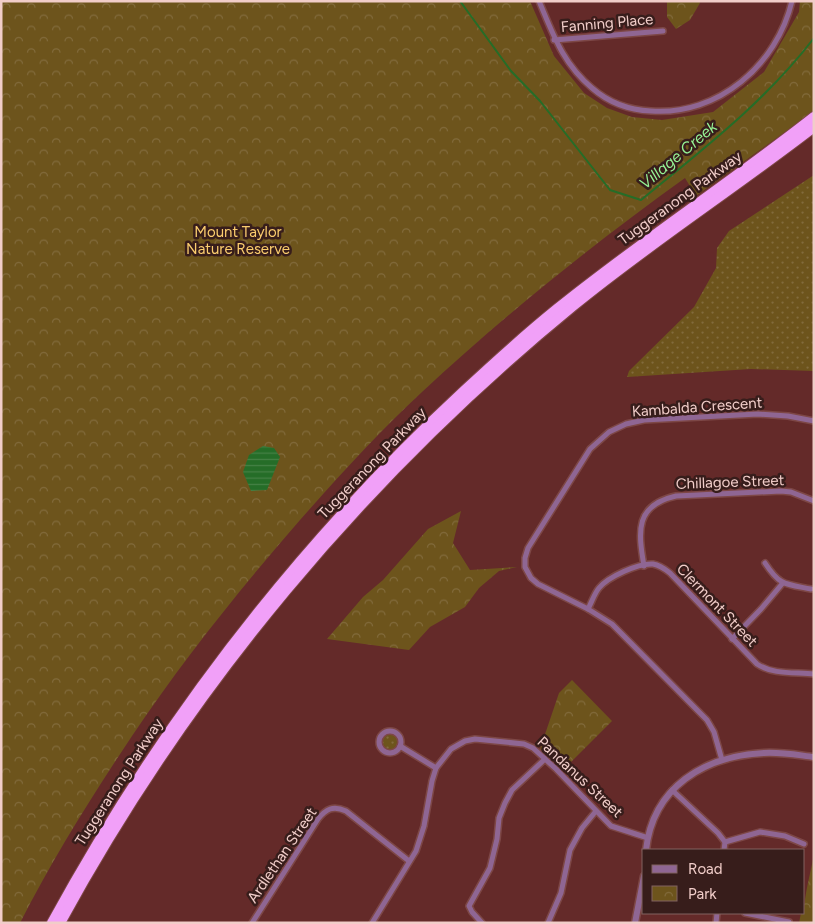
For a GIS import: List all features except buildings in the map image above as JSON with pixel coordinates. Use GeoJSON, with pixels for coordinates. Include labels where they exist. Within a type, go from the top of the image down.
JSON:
{"type":"FeatureCollection","features":[{"type":"Feature","properties":{"kind":"highway","name":"Tuggeranong Parkway"},"geometry":{"type":"LineString","coordinates":[[52,923],[104,831],[191,700],[270,598],[347,508],[447,407],[556,310],[631,252],[814,117]]}},
{"type":"Feature","properties":{"kind":"highway","name":"Tuggeranong Parkway"},"geometry":{"type":"LineString","coordinates":[[60,923],[108,839],[193,710],[272,606],[367,498],[451,414],[573,306],[643,252],[814,127]]}},
{"type":"Feature","properties":{"kind":"street"},"geometry":{"type":"LineString","coordinates":[[539,1],[554,40],[563,55],[579,76],[598,93],[612,101],[641,111],[668,112],[685,109],[719,97],[735,87],[755,70],[776,42],[792,1]]}},
{"type":"Feature","properties":{"kind":"street","name":"Fanning Place"},"geometry":{"type":"LineString","coordinates":[[554,40],[663,31]]}},
{"type":"Feature","properties":{"kind":"street","name":"Kambalda Crescent"},"geometry":{"type":"LineString","coordinates":[[722,760],[714,732],[707,720],[619,631],[588,609],[538,584],[531,578],[525,567],[525,558],[528,548],[590,449],[609,432],[626,424],[644,420],[758,414],[788,416],[814,421]]}},
{"type":"Feature","properties":{"kind":"street","name":"Chillagoe Street"},"geometry":{"type":"LineString","coordinates":[[644,566],[640,541],[640,524],[648,510],[666,498],[781,491],[814,500]]}},
{"type":"Feature","properties":{"kind":"street"},"geometry":{"type":"LineString","coordinates":[[764,563],[782,584],[811,588]]}},
{"type":"Feature","properties":{"kind":"street","name":"Clermont Street"},"geometry":{"type":"LineString","coordinates":[[644,566],[650,564],[659,566],[670,573],[750,658],[764,668],[776,671],[814,674]]}},
{"type":"Feature","properties":{"kind":"street"},"geometry":{"type":"LineString","coordinates":[[588,609],[595,595],[605,582],[644,566]]}},
{"type":"Feature","properties":{"kind":"street"},"geometry":{"type":"LineString","coordinates":[[732,639],[782,584]]}},
{"type":"Feature","properties":{"kind":"street"},"geometry":{"type":"LineString","coordinates":[[387,731],[395,732],[400,738],[400,746],[394,752],[385,752],[379,746],[380,737],[387,731]]}},
{"type":"Feature","properties":{"kind":"street","name":"Pandanus Street"},"geometry":{"type":"LineString","coordinates":[[372,923],[416,851],[424,826],[436,768],[456,744],[475,739],[524,744],[533,748],[546,758],[611,826],[648,838]]}},
{"type":"Feature","properties":{"kind":"street"},"geometry":{"type":"LineString","coordinates":[[400,746],[436,768]]}},
{"type":"Feature","properties":{"kind":"street"},"geometry":{"type":"LineString","coordinates":[[646,849],[652,822],[658,808],[672,790],[699,769],[722,760],[764,753],[814,757]]}},
{"type":"Feature","properties":{"kind":"street"},"geometry":{"type":"LineString","coordinates":[[482,923],[469,906],[490,868],[497,839],[499,818],[512,790],[546,758]]}},
{"type":"Feature","properties":{"kind":"street"},"geometry":{"type":"LineString","coordinates":[[672,790],[718,833],[725,842],[724,849]]}},
{"type":"Feature","properties":{"kind":"street","name":"Ardlethan Street"},"geometry":{"type":"LineString","coordinates":[[252,923],[318,819],[330,808],[335,807],[346,811],[409,861]]}},
{"type":"Feature","properties":{"kind":"street"},"geometry":{"type":"LineString","coordinates":[[548,923],[561,893],[570,850],[582,828],[596,811]]}},
{"type":"Feature","properties":{"kind":"street"},"geometry":{"type":"LineString","coordinates":[[725,842],[760,832],[785,836],[804,844]]}},
{"type":"Feature","properties":{"kind":"street"},"geometry":{"type":"LineString","coordinates":[[635,923],[642,886]]}},
{"type":"Feature","properties":{"kind":"street"},"geometry":{"type":"LineString","coordinates":[[750,914],[789,922]]}},
{"type":"Feature","properties":{"kind":"green space","name":"Mount Taylor Nature Reserve"},"geometry":{"type":"Polygon","coordinates":[[[1,1],[530,1],[554,56],[584,93],[607,108],[632,117],[662,120],[713,112],[764,72],[799,12],[800,1],[814,1],[814,111],[696,196],[685,178],[651,203],[583,254],[485,335],[375,438],[278,546],[171,680],[88,804],[59,851],[20,923],[1,923],[1,1]]]}},
{"type":"Feature","properties":{"kind":"green space"},"geometry":{"type":"Polygon","coordinates":[[[667,1],[699,1],[700,3],[690,20],[676,29],[667,17],[667,1]]]}},
{"type":"Feature","properties":{"kind":"green space"},"geometry":{"type":"Polygon","coordinates":[[[814,175],[814,371],[751,369],[627,377],[629,371],[694,307],[716,268],[717,248],[729,231],[814,175]]]}},
{"type":"Feature","properties":{"kind":"green space"},"geometry":{"type":"Polygon","coordinates":[[[461,511],[453,543],[470,570],[517,567],[499,571],[479,588],[465,607],[430,627],[409,650],[327,639],[363,597],[383,580],[428,529],[461,511]]]}},
{"type":"Feature","properties":{"kind":"green space"},"geometry":{"type":"Polygon","coordinates":[[[572,680],[612,721],[563,770],[540,749],[559,693],[572,680]]]}},
{"type":"Feature","properties":{"kind":"green space"},"geometry":{"type":"Polygon","coordinates":[[[390,733],[396,736],[399,742],[396,748],[390,751],[384,748],[381,742],[384,736],[390,733]]]}},
{"type":"Feature","properties":{"kind":"green space"},"geometry":{"type":"Polygon","coordinates":[[[814,854],[814,923],[799,923],[801,914],[805,914],[806,891],[814,854]]]}},
{"type":"Feature","properties":{"kind":"shaded area"},"geometry":{"type":"Polygon","coordinates":[[[263,446],[274,448],[280,457],[267,490],[251,491],[243,472],[249,455],[263,446]]]}},
{"type":"Feature","properties":{"kind":"waterway","name":"Village Creek"},"geometry":{"type":"LineString","coordinates":[[460,1],[511,71],[540,101],[610,190],[641,200],[710,144],[754,104],[814,38]]}}]}
